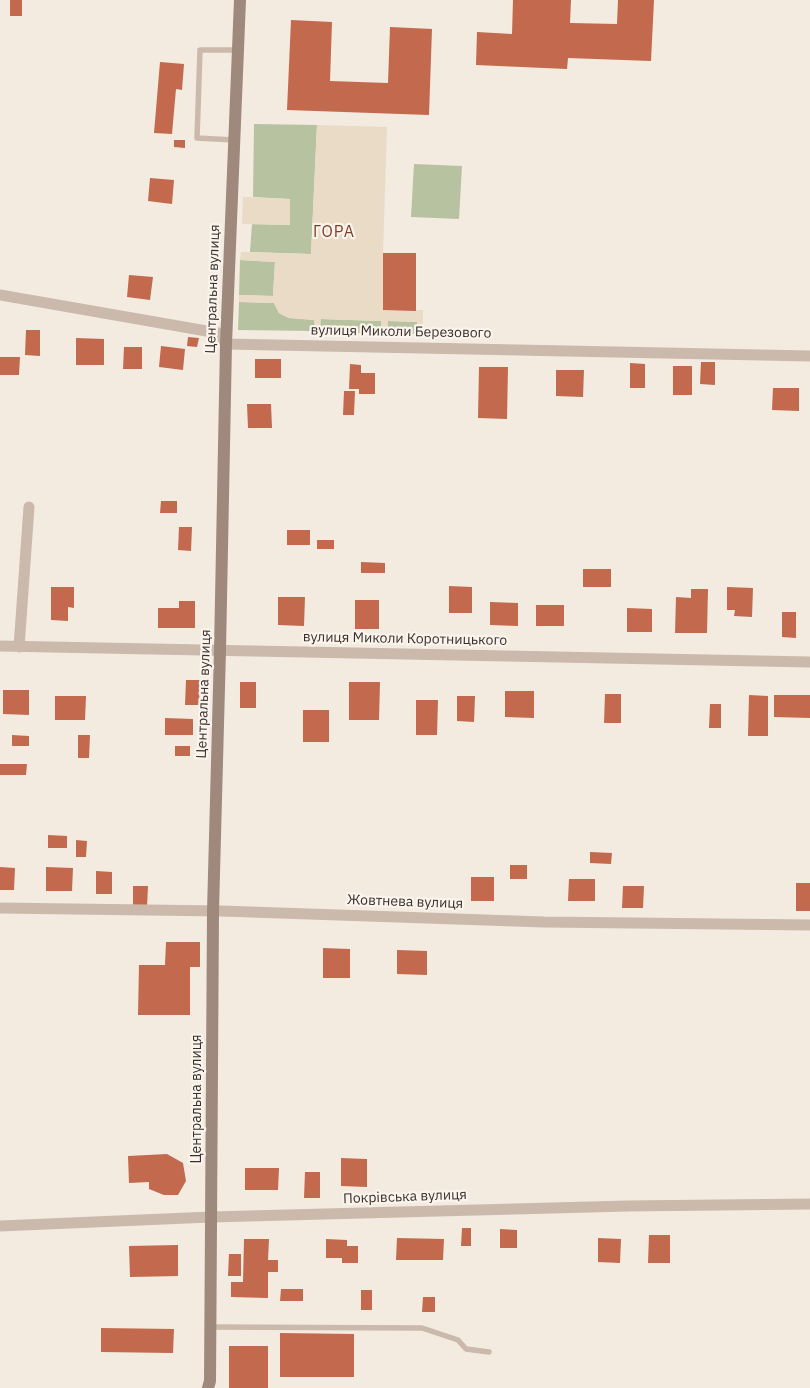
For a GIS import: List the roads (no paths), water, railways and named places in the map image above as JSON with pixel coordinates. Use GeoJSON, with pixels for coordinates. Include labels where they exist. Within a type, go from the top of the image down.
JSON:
{"type":"FeatureCollection","features":[{"type":"Feature","properties":{"kind":"main road","name":"Центральна вулиця"},"geometry":{"type":"LineString","coordinates":[[210,1386],[212,911],[220,650],[226,344],[240,0]]}},
{"type":"Feature","properties":{"kind":"street"},"geometry":{"type":"LineString","coordinates":[[0,295],[218,333],[226,344]]}},
{"type":"Feature","properties":{"kind":"street","name":"вулиця Миколи Березового"},"geometry":{"type":"LineString","coordinates":[[226,344],[810,356]]}},
{"type":"Feature","properties":{"kind":"street"},"geometry":{"type":"LineString","coordinates":[[20,647],[29,506]]}},
{"type":"Feature","properties":{"kind":"street","name":"вулиця Миколи Коротницького"},"geometry":{"type":"LineString","coordinates":[[0,646],[810,662]]}},
{"type":"Feature","properties":{"kind":"street","name":"Жовтнева вулиця"},"geometry":{"type":"LineString","coordinates":[[0,908],[212,911],[544,922],[810,925]]}},
{"type":"Feature","properties":{"kind":"street","name":"Покрівська вулиця"},"geometry":{"type":"LineString","coordinates":[[0,1226],[211,1217],[628,1206],[810,1204]]}},
{"type":"Feature","properties":{"kind":"lane"},"geometry":{"type":"LineString","coordinates":[[234,140],[197,138],[200,50],[238,50]]}},
{"type":"Feature","properties":{"kind":"lane"},"geometry":{"type":"LineString","coordinates":[[210,1327],[422,1328],[458,1340],[466,1349],[489,1352]]}},
{"type":"Feature","properties":{"kind":"district","name":"ГОРА"},"geometry":{"type":"Point","coordinates":[334,232]}}]}
